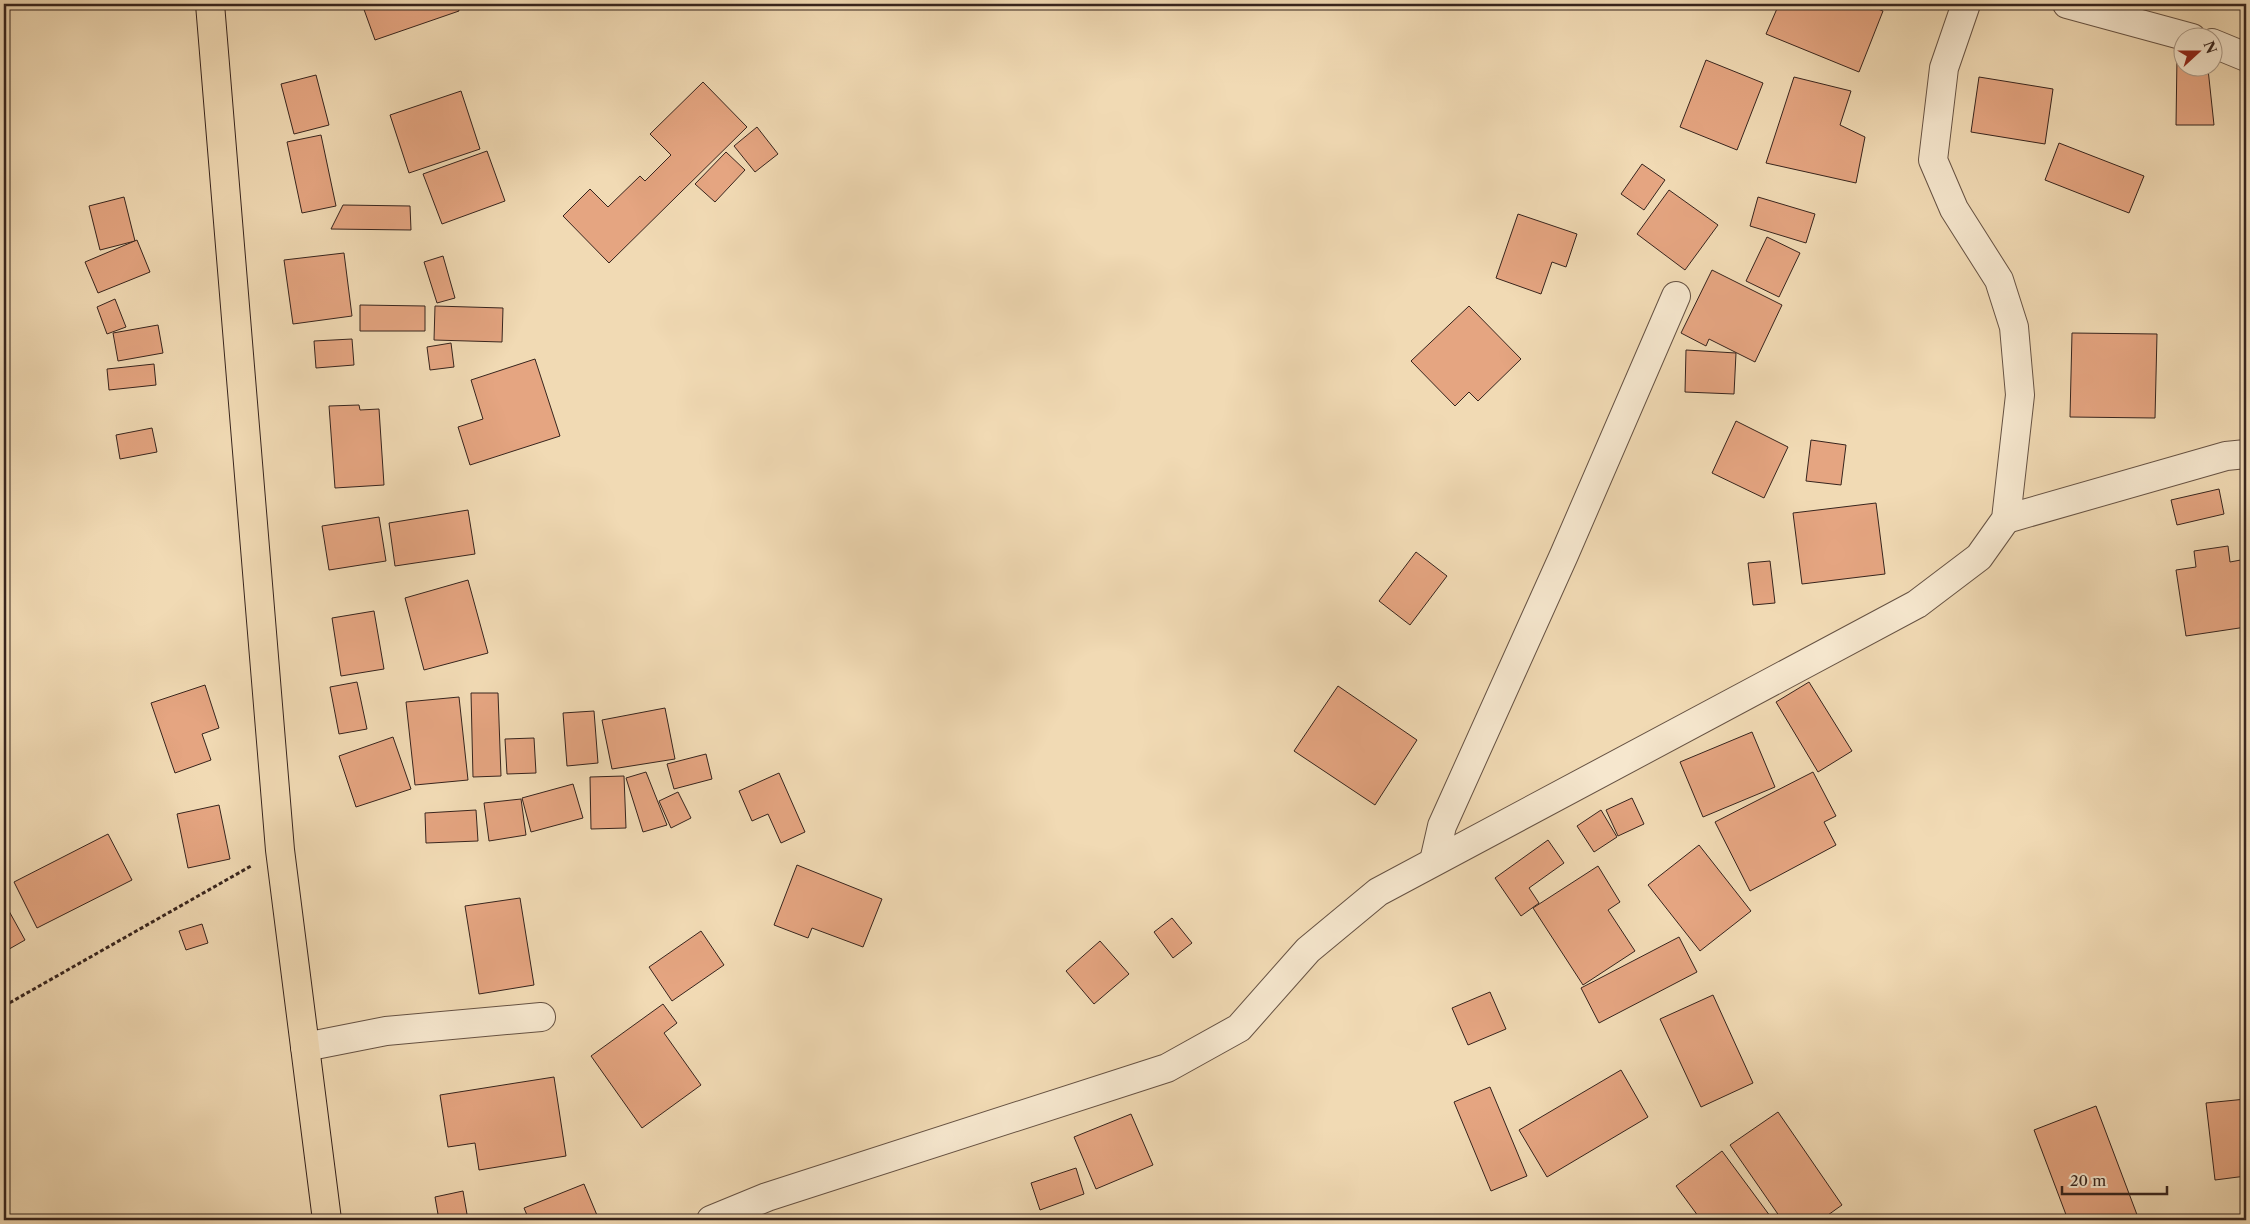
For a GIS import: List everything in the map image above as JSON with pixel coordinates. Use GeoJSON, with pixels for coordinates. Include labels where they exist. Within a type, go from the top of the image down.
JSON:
{"type":"FeatureCollection","features":[{"type":"Feature","properties":{"kind":"main road"},"geometry":{"type":"LineString","coordinates":[[210,4],[280,850],[327,1220]]}},
{"type":"Feature","properties":{"kind":"street"},"geometry":{"type":"LineString","coordinates":[[712,1220],[767,1197],[1168,1068],[1238,1028],[1308,950],[1378,892],[1917,604],[1980,557],[2006,519],[2020,395],[2014,327],[1999,280],[1954,209],[1933,160],[1944,68],[1966,4]]}},
{"type":"Feature","properties":{"kind":"street"},"geometry":{"type":"LineString","coordinates":[[2066,4],[2172,33]]}},
{"type":"Feature","properties":{"kind":"street"},"geometry":{"type":"LineString","coordinates":[[2222,48],[2246,57]]}},
{"type":"Feature","properties":{"kind":"street"},"geometry":{"type":"LineString","coordinates":[[1434,861],[1442,826],[1564,555],[1676,296]]}},
{"type":"Feature","properties":{"kind":"street"},"geometry":{"type":"LineString","coordinates":[[2006,519],[2226,456],[2246,454]]}},
{"type":"Feature","properties":{"kind":"street"},"geometry":{"type":"LineString","coordinates":[[305,1047],[386,1031],[541,1017]]}},
{"type":"Feature","properties":{"kind":"path"},"geometry":{"type":"LineString","coordinates":[[4,1006],[280,850]]}},
{"type":"Feature","properties":{"kind":"building"},"geometry":{"type":"Polygon","coordinates":[[[362,4],[457,4],[459,11],[375,40],[362,4]]]}},
{"type":"Feature","properties":{"kind":"building"},"geometry":{"type":"Polygon","coordinates":[[[1779,4],[1865,4],[1883,11],[1859,72],[1766,34],[1779,4]]]}},
{"type":"Feature","properties":{"kind":"building"},"geometry":{"type":"Polygon","coordinates":[[[1706,60],[1763,83],[1737,150],[1680,127],[1706,60]]]}},
{"type":"Feature","properties":{"kind":"building"},"geometry":{"type":"Polygon","coordinates":[[[316,75],[329,125],[294,134],[281,84],[316,75]]]}},
{"type":"Feature","properties":{"kind":"building"},"geometry":{"type":"Polygon","coordinates":[[[1794,77],[1851,91],[1840,125],[1865,137],[1856,183],[1766,163],[1794,77]]]}},
{"type":"Feature","properties":{"kind":"building"},"geometry":{"type":"Polygon","coordinates":[[[1979,77],[2053,89],[2045,144],[1971,132],[1979,77]]]}},
{"type":"Feature","properties":{"kind":"building"},"geometry":{"type":"Polygon","coordinates":[[[2177,78],[2209,78],[2214,125],[2176,125],[2177,78]]]}},
{"type":"Feature","properties":{"kind":"building"},"geometry":{"type":"Polygon","coordinates":[[[703,82],[747,127],[609,263],[563,216],[590,189],[608,207],[640,176],[645,181],[671,155],[650,134],[703,82]]]}},
{"type":"Feature","properties":{"kind":"building"},"geometry":{"type":"Polygon","coordinates":[[[461,91],[480,149],[409,173],[390,115],[461,91]]]}},
{"type":"Feature","properties":{"kind":"building"},"geometry":{"type":"Polygon","coordinates":[[[757,127],[778,154],[755,172],[734,146],[757,127]]]}},
{"type":"Feature","properties":{"kind":"building"},"geometry":{"type":"Polygon","coordinates":[[[321,135],[336,206],[302,213],[287,142],[321,135]]]}},
{"type":"Feature","properties":{"kind":"building"},"geometry":{"type":"Polygon","coordinates":[[[2059,143],[2144,176],[2129,213],[2045,180],[2059,143]]]}},
{"type":"Feature","properties":{"kind":"building"},"geometry":{"type":"Polygon","coordinates":[[[487,151],[505,201],[442,224],[423,174],[487,151]]]}},
{"type":"Feature","properties":{"kind":"building"},"geometry":{"type":"Polygon","coordinates":[[[726,152],[745,170],[715,202],[695,184],[726,152]]]}},
{"type":"Feature","properties":{"kind":"building"},"geometry":{"type":"Polygon","coordinates":[[[1642,164],[1665,180],[1644,210],[1621,194],[1642,164]]]}},
{"type":"Feature","properties":{"kind":"building"},"geometry":{"type":"Polygon","coordinates":[[[1669,190],[1718,225],[1685,270],[1637,234],[1669,190]]]}},
{"type":"Feature","properties":{"kind":"building"},"geometry":{"type":"Polygon","coordinates":[[[124,197],[135,241],[100,250],[89,206],[124,197]]]}},
{"type":"Feature","properties":{"kind":"building"},"geometry":{"type":"Polygon","coordinates":[[[1758,197],[1815,214],[1806,243],[1750,226],[1758,197]]]}},
{"type":"Feature","properties":{"kind":"building"},"geometry":{"type":"Polygon","coordinates":[[[343,205],[410,206],[411,230],[331,229],[343,205]]]}},
{"type":"Feature","properties":{"kind":"building"},"geometry":{"type":"Polygon","coordinates":[[[1518,214],[1577,234],[1566,267],[1552,262],[1541,294],[1496,278],[1518,214]]]}},
{"type":"Feature","properties":{"kind":"building"},"geometry":{"type":"Polygon","coordinates":[[[1767,237],[1800,253],[1779,297],[1746,281],[1767,237]]]}},
{"type":"Feature","properties":{"kind":"building"},"geometry":{"type":"Polygon","coordinates":[[[137,240],[150,272],[98,293],[85,262],[137,240]]]}},
{"type":"Feature","properties":{"kind":"building"},"geometry":{"type":"Polygon","coordinates":[[[344,253],[352,316],[293,324],[284,260],[344,253]]]}},
{"type":"Feature","properties":{"kind":"building"},"geometry":{"type":"Polygon","coordinates":[[[443,256],[455,298],[437,303],[424,262],[443,256]]]}},
{"type":"Feature","properties":{"kind":"building"},"geometry":{"type":"Polygon","coordinates":[[[1712,270],[1782,305],[1755,362],[1709,339],[1706,346],[1681,333],[1712,270]]]}},
{"type":"Feature","properties":{"kind":"building"},"geometry":{"type":"Polygon","coordinates":[[[115,299],[126,327],[107,334],[97,307],[115,299]]]}},
{"type":"Feature","properties":{"kind":"building"},"geometry":{"type":"Polygon","coordinates":[[[360,305],[425,306],[425,331],[360,331],[360,305]]]}},
{"type":"Feature","properties":{"kind":"building"},"geometry":{"type":"Polygon","coordinates":[[[435,306],[503,308],[502,342],[434,340],[435,306]]]}},
{"type":"Feature","properties":{"kind":"building"},"geometry":{"type":"Polygon","coordinates":[[[1469,306],[1521,359],[1478,401],[1469,392],[1455,406],[1411,361],[1469,306]]]}},
{"type":"Feature","properties":{"kind":"building"},"geometry":{"type":"Polygon","coordinates":[[[158,325],[163,353],[118,361],[113,333],[158,325]]]}},
{"type":"Feature","properties":{"kind":"building"},"geometry":{"type":"Polygon","coordinates":[[[2072,333],[2157,334],[2155,418],[2070,417],[2072,333]]]}},
{"type":"Feature","properties":{"kind":"building"},"geometry":{"type":"Polygon","coordinates":[[[352,339],[354,365],[316,368],[314,341],[352,339]]]}},
{"type":"Feature","properties":{"kind":"building"},"geometry":{"type":"Polygon","coordinates":[[[451,343],[454,367],[430,370],[427,347],[451,343]]]}},
{"type":"Feature","properties":{"kind":"building"},"geometry":{"type":"Polygon","coordinates":[[[1686,350],[1736,353],[1734,394],[1685,392],[1686,350]]]}},
{"type":"Feature","properties":{"kind":"building"},"geometry":{"type":"Polygon","coordinates":[[[535,359],[560,436],[470,465],[458,427],[483,419],[471,380],[535,359]]]}},
{"type":"Feature","properties":{"kind":"building"},"geometry":{"type":"Polygon","coordinates":[[[154,364],[156,385],[109,390],[107,369],[154,364]]]}},
{"type":"Feature","properties":{"kind":"building"},"geometry":{"type":"Polygon","coordinates":[[[359,405],[360,410],[379,409],[384,485],[335,488],[329,406],[359,405]]]}},
{"type":"Feature","properties":{"kind":"building"},"geometry":{"type":"Polygon","coordinates":[[[1736,421],[1788,447],[1764,498],[1712,473],[1736,421]]]}},
{"type":"Feature","properties":{"kind":"building"},"geometry":{"type":"Polygon","coordinates":[[[152,428],[157,452],[120,459],[116,435],[152,428]]]}},
{"type":"Feature","properties":{"kind":"building"},"geometry":{"type":"Polygon","coordinates":[[[1811,440],[1846,445],[1841,485],[1806,481],[1811,440]]]}},
{"type":"Feature","properties":{"kind":"building"},"geometry":{"type":"Polygon","coordinates":[[[2219,489],[2224,514],[2177,525],[2171,500],[2219,489]]]}},
{"type":"Feature","properties":{"kind":"building"},"geometry":{"type":"Polygon","coordinates":[[[1876,503],[1885,574],[1802,584],[1793,513],[1876,503]]]}},
{"type":"Feature","properties":{"kind":"building"},"geometry":{"type":"Polygon","coordinates":[[[468,510],[475,554],[395,566],[389,523],[468,510]]]}},
{"type":"Feature","properties":{"kind":"building"},"geometry":{"type":"Polygon","coordinates":[[[379,517],[386,561],[329,570],[322,526],[379,517]]]}},
{"type":"Feature","properties":{"kind":"building"},"geometry":{"type":"Polygon","coordinates":[[[2228,546],[2230,562],[2246,559],[2246,627],[2186,636],[2176,570],[2196,567],[2194,551],[2228,546]]]}},
{"type":"Feature","properties":{"kind":"building"},"geometry":{"type":"Polygon","coordinates":[[[1416,552],[1447,576],[1410,625],[1379,601],[1416,552]]]}},
{"type":"Feature","properties":{"kind":"building"},"geometry":{"type":"Polygon","coordinates":[[[1770,561],[1775,603],[1753,605],[1748,563],[1770,561]]]}},
{"type":"Feature","properties":{"kind":"building"},"geometry":{"type":"Polygon","coordinates":[[[468,580],[488,653],[424,670],[405,598],[468,580]]]}},
{"type":"Feature","properties":{"kind":"building"},"geometry":{"type":"Polygon","coordinates":[[[374,611],[384,669],[341,676],[332,618],[374,611]]]}},
{"type":"Feature","properties":{"kind":"building"},"geometry":{"type":"Polygon","coordinates":[[[357,682],[367,729],[339,734],[330,687],[357,682]]]}},
{"type":"Feature","properties":{"kind":"building"},"geometry":{"type":"Polygon","coordinates":[[[1809,682],[1852,751],[1818,772],[1776,702],[1809,682]]]}},
{"type":"Feature","properties":{"kind":"building"},"geometry":{"type":"Polygon","coordinates":[[[205,685],[219,728],[202,734],[211,760],[175,773],[151,703],[205,685]]]}},
{"type":"Feature","properties":{"kind":"building"},"geometry":{"type":"Polygon","coordinates":[[[1338,686],[1417,740],[1375,805],[1294,751],[1338,686]]]}},
{"type":"Feature","properties":{"kind":"building"},"geometry":{"type":"Polygon","coordinates":[[[471,693],[498,693],[501,776],[473,777],[471,693]]]}},
{"type":"Feature","properties":{"kind":"building"},"geometry":{"type":"Polygon","coordinates":[[[459,697],[468,780],[415,785],[406,702],[459,697]]]}},
{"type":"Feature","properties":{"kind":"building"},"geometry":{"type":"Polygon","coordinates":[[[665,708],[675,759],[612,769],[602,720],[665,708]]]}},
{"type":"Feature","properties":{"kind":"building"},"geometry":{"type":"Polygon","coordinates":[[[594,711],[598,763],[567,766],[563,713],[594,711]]]}},
{"type":"Feature","properties":{"kind":"building"},"geometry":{"type":"Polygon","coordinates":[[[1752,732],[1775,787],[1703,817],[1680,762],[1752,732]]]}},
{"type":"Feature","properties":{"kind":"building"},"geometry":{"type":"Polygon","coordinates":[[[393,737],[411,789],[356,807],[339,756],[393,737]]]}},
{"type":"Feature","properties":{"kind":"building"},"geometry":{"type":"Polygon","coordinates":[[[534,738],[536,773],[507,774],[505,739],[534,738]]]}},
{"type":"Feature","properties":{"kind":"building"},"geometry":{"type":"Polygon","coordinates":[[[706,754],[712,779],[674,789],[667,764],[706,754]]]}},
{"type":"Feature","properties":{"kind":"building"},"geometry":{"type":"Polygon","coordinates":[[[646,772],[667,825],[643,832],[626,778],[646,772]]]}},
{"type":"Feature","properties":{"kind":"building"},"geometry":{"type":"Polygon","coordinates":[[[1813,772],[1836,816],[1824,822],[1836,845],[1750,891],[1715,822],[1813,772]]]}},
{"type":"Feature","properties":{"kind":"building"},"geometry":{"type":"Polygon","coordinates":[[[779,773],[805,832],[781,843],[768,814],[752,821],[739,791],[779,773]]]}},
{"type":"Feature","properties":{"kind":"building"},"geometry":{"type":"Polygon","coordinates":[[[624,776],[626,828],[591,829],[590,777],[624,776]]]}},
{"type":"Feature","properties":{"kind":"building"},"geometry":{"type":"Polygon","coordinates":[[[573,784],[583,818],[531,832],[522,798],[573,784]]]}},
{"type":"Feature","properties":{"kind":"building"},"geometry":{"type":"Polygon","coordinates":[[[678,792],[691,818],[671,828],[659,801],[678,792]]]}},
{"type":"Feature","properties":{"kind":"building"},"geometry":{"type":"Polygon","coordinates":[[[1632,798],[1644,824],[1618,836],[1606,810],[1632,798]]]}},
{"type":"Feature","properties":{"kind":"building"},"geometry":{"type":"Polygon","coordinates":[[[521,799],[526,835],[489,841],[484,803],[521,799]]]}},
{"type":"Feature","properties":{"kind":"building"},"geometry":{"type":"Polygon","coordinates":[[[219,805],[230,859],[188,868],[177,814],[219,805]]]}},
{"type":"Feature","properties":{"kind":"building"},"geometry":{"type":"Polygon","coordinates":[[[476,810],[478,841],[426,843],[425,813],[476,810]]]}},
{"type":"Feature","properties":{"kind":"building"},"geometry":{"type":"Polygon","coordinates":[[[1601,810],[1617,837],[1594,852],[1577,826],[1601,810]]]}},
{"type":"Feature","properties":{"kind":"building"},"geometry":{"type":"Polygon","coordinates":[[[108,834],[132,880],[37,928],[14,882],[108,834]]]}},
{"type":"Feature","properties":{"kind":"building"},"geometry":{"type":"Polygon","coordinates":[[[1548,840],[1564,863],[1529,888],[1539,903],[1521,916],[1495,878],[1548,840]]]}},
{"type":"Feature","properties":{"kind":"building"},"geometry":{"type":"Polygon","coordinates":[[[1699,845],[1751,911],[1700,951],[1648,885],[1699,845]]]}},
{"type":"Feature","properties":{"kind":"building"},"geometry":{"type":"Polygon","coordinates":[[[797,865],[882,899],[863,947],[812,928],[808,938],[774,925],[797,865]]]}},
{"type":"Feature","properties":{"kind":"building"},"geometry":{"type":"Polygon","coordinates":[[[1598,866],[1620,902],[1608,910],[1635,951],[1583,985],[1533,908],[1598,866]]]}},
{"type":"Feature","properties":{"kind":"building"},"geometry":{"type":"Polygon","coordinates":[[[520,898],[534,985],[479,994],[465,906],[520,898]]]}},
{"type":"Feature","properties":{"kind":"building"},"geometry":{"type":"Polygon","coordinates":[[[4,902],[25,940],[4,952],[4,902]]]}},
{"type":"Feature","properties":{"kind":"building"},"geometry":{"type":"Polygon","coordinates":[[[1172,918],[1192,943],[1173,958],[1154,932],[1172,918]]]}},
{"type":"Feature","properties":{"kind":"building"},"geometry":{"type":"Polygon","coordinates":[[[202,924],[208,943],[186,950],[179,931],[202,924]]]}},
{"type":"Feature","properties":{"kind":"building"},"geometry":{"type":"Polygon","coordinates":[[[701,931],[724,965],[672,1001],[649,967],[701,931]]]}},
{"type":"Feature","properties":{"kind":"building"},"geometry":{"type":"Polygon","coordinates":[[[1679,937],[1697,972],[1599,1023],[1581,988],[1679,937]]]}},
{"type":"Feature","properties":{"kind":"building"},"geometry":{"type":"Polygon","coordinates":[[[1100,941],[1129,974],[1094,1004],[1066,971],[1100,941]]]}},
{"type":"Feature","properties":{"kind":"building"},"geometry":{"type":"Polygon","coordinates":[[[1490,992],[1506,1029],[1468,1045],[1452,1008],[1490,992]]]}},
{"type":"Feature","properties":{"kind":"building"},"geometry":{"type":"Polygon","coordinates":[[[1713,995],[1753,1083],[1701,1107],[1660,1019],[1713,995]]]}},
{"type":"Feature","properties":{"kind":"building"},"geometry":{"type":"Polygon","coordinates":[[[663,1004],[677,1023],[664,1033],[701,1085],[642,1128],[591,1056],[663,1004]]]}},
{"type":"Feature","properties":{"kind":"building"},"geometry":{"type":"Polygon","coordinates":[[[1621,1070],[1648,1117],[1547,1177],[1519,1130],[1621,1070]]]}},
{"type":"Feature","properties":{"kind":"building"},"geometry":{"type":"Polygon","coordinates":[[[554,1077],[566,1156],[479,1170],[475,1143],[448,1147],[440,1095],[554,1077]]]}},
{"type":"Feature","properties":{"kind":"building"},"geometry":{"type":"Polygon","coordinates":[[[1490,1087],[1527,1176],[1491,1191],[1454,1102],[1490,1087]]]}},
{"type":"Feature","properties":{"kind":"building"},"geometry":{"type":"Polygon","coordinates":[[[2246,1099],[2246,1176],[2215,1180],[2206,1103],[2246,1099]]]}},
{"type":"Feature","properties":{"kind":"building"},"geometry":{"type":"Polygon","coordinates":[[[2096,1106],[2139,1220],[2068,1220],[2034,1130],[2096,1106]]]}},
{"type":"Feature","properties":{"kind":"building"},"geometry":{"type":"Polygon","coordinates":[[[1778,1112],[1842,1205],[1821,1220],[1782,1220],[1730,1145],[1778,1112]]]}},
{"type":"Feature","properties":{"kind":"building"},"geometry":{"type":"Polygon","coordinates":[[[1131,1114],[1153,1165],[1096,1189],[1074,1137],[1131,1114]]]}},
{"type":"Feature","properties":{"kind":"building"},"geometry":{"type":"Polygon","coordinates":[[[1722,1151],[1773,1220],[1701,1220],[1676,1186],[1722,1151]]]}},
{"type":"Feature","properties":{"kind":"building"},"geometry":{"type":"Polygon","coordinates":[[[1076,1168],[1084,1194],[1040,1210],[1031,1183],[1076,1168]]]}},
{"type":"Feature","properties":{"kind":"building"},"geometry":{"type":"Polygon","coordinates":[[[584,1184],[599,1220],[529,1220],[524,1208],[584,1184]]]}},
{"type":"Feature","properties":{"kind":"building"},"geometry":{"type":"Polygon","coordinates":[[[463,1191],[468,1220],[439,1220],[435,1197],[463,1191]]]}}]}
